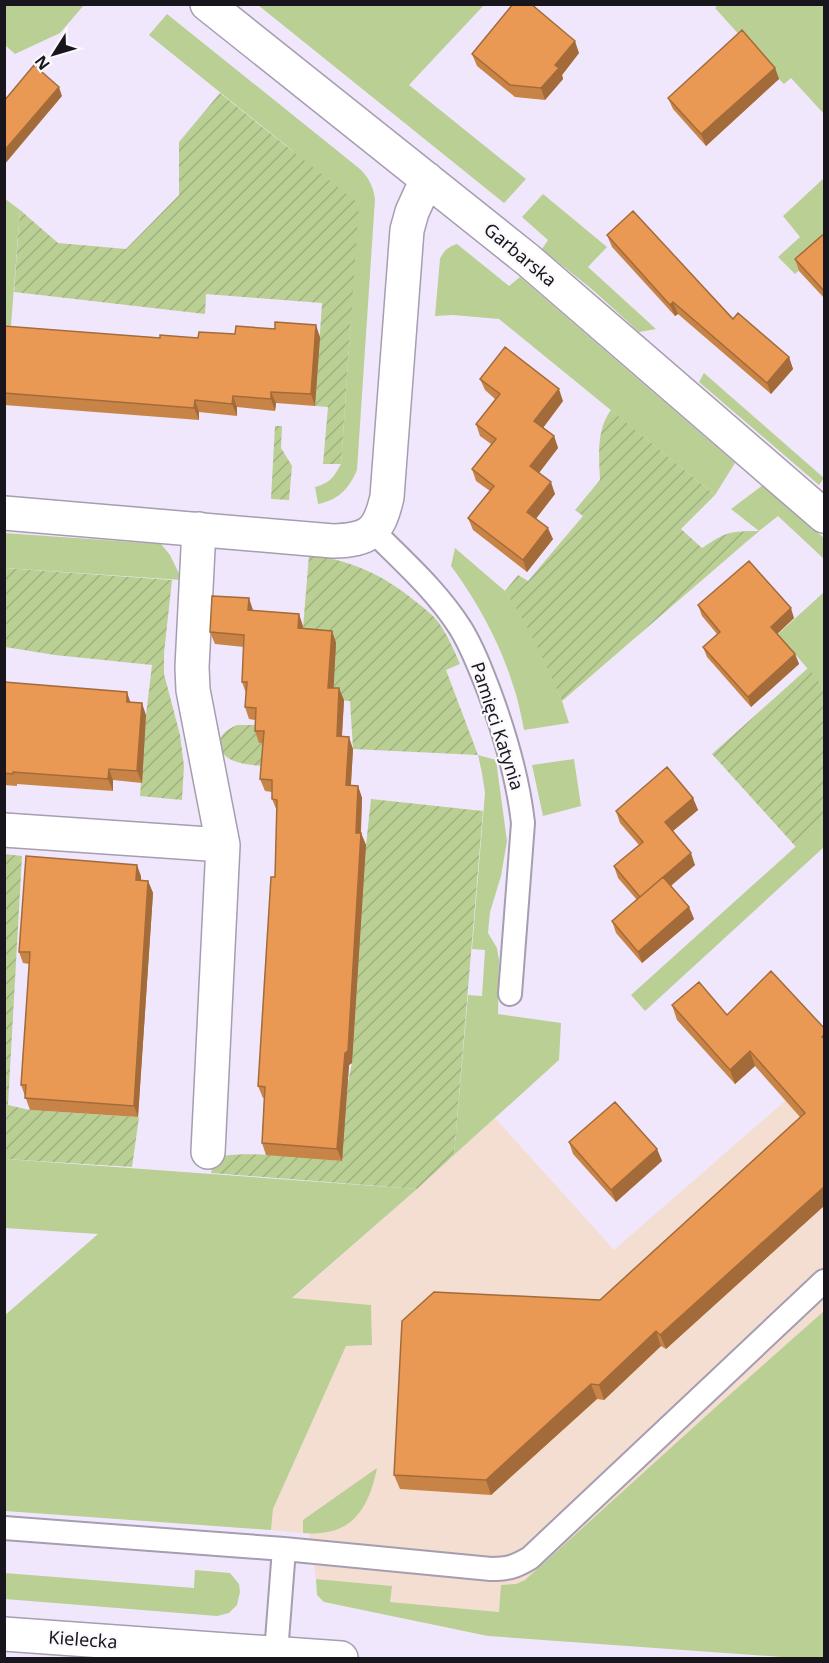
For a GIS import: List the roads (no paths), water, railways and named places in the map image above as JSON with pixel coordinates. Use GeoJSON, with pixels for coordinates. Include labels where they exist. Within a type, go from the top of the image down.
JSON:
{"type":"FeatureCollection","features":[{"type":"Feature","properties":{"kind":"street","name":"Garbarska"},"geometry":{"type":"LineString","coordinates":[[207,4],[528,260],[825,516]]}},
{"type":"Feature","properties":{"kind":"street"},"geometry":{"type":"LineString","coordinates":[[4,513],[333,541],[352,540],[373,531],[383,516],[387,497],[407,230],[412,212],[427,179]]}},
{"type":"Feature","properties":{"kind":"street"},"geometry":{"type":"LineString","coordinates":[[199,529],[192,667],[193,690],[223,845],[208,1152]]}},
{"type":"Feature","properties":{"kind":"street"},"geometry":{"type":"LineString","coordinates":[[4,830],[223,845]]}},
{"type":"Feature","properties":{"kind":"street","name":"Kielecka"},"geometry":{"type":"LineString","coordinates":[[4,1634],[341,1659]]}},
{"type":"Feature","properties":{"kind":"lane","name":"Pamięci Katynia"},"geometry":{"type":"LineString","coordinates":[[373,531],[419,576],[461,629],[477,658],[512,762],[523,823],[510,994]]}},
{"type":"Feature","properties":{"kind":"lane"},"geometry":{"type":"LineString","coordinates":[[4,1528],[284,1549],[491,1569],[518,1566],[825,1281]]}},
{"type":"Feature","properties":{"kind":"lane"},"geometry":{"type":"LineString","coordinates":[[276,1653],[284,1549]]}}]}
